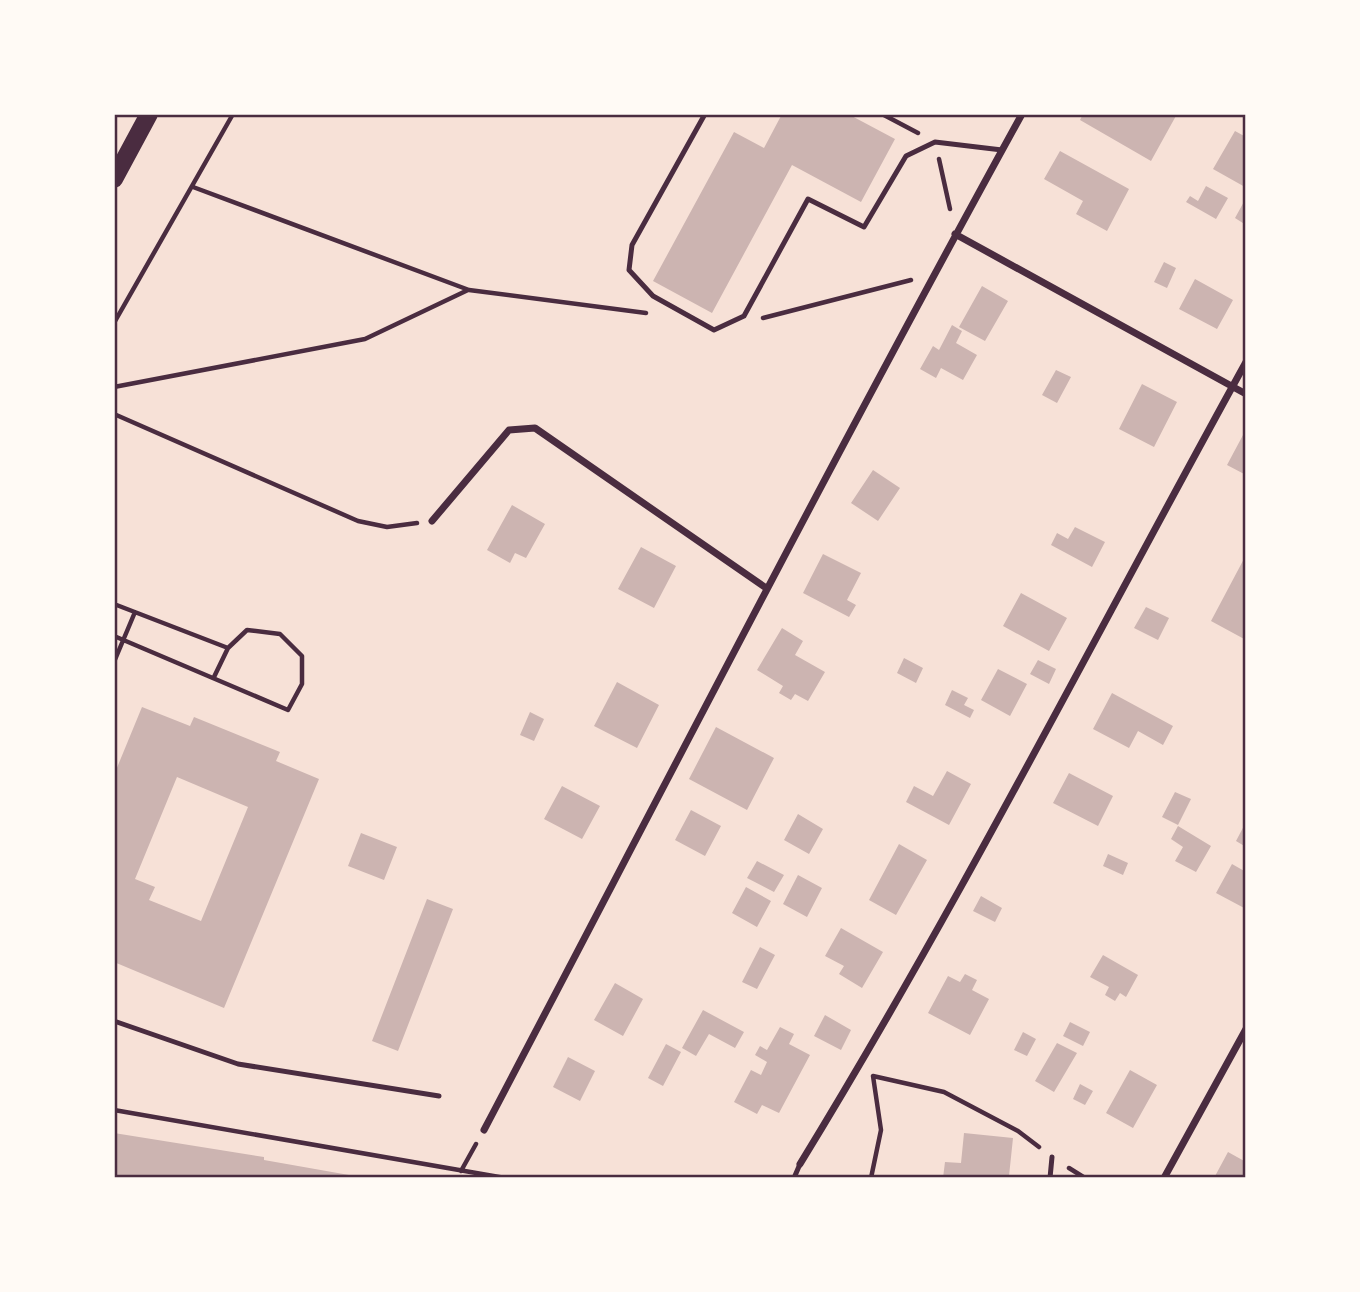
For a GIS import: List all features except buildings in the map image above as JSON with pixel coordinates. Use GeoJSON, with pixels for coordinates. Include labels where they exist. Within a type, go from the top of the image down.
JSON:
{"type":"FeatureCollection","features":[{"type":"Feature","properties":{"kind":"main road"},"geometry":{"type":"LineString","coordinates":[[114,179],[149,114]]}},
{"type":"Feature","properties":{"kind":"street"},"geometry":{"type":"LineString","coordinates":[[484,1130],[766,587],[932,275],[1022,114]]}},
{"type":"Feature","properties":{"kind":"street"},"geometry":{"type":"LineString","coordinates":[[955,234],[1246,394]]}},
{"type":"Feature","properties":{"kind":"street"},"geometry":{"type":"LineString","coordinates":[[800,1164],[940,925],[1246,362]]}},
{"type":"Feature","properties":{"kind":"street"},"geometry":{"type":"LineString","coordinates":[[432,521],[509,430],[535,428],[766,587]]}},
{"type":"Feature","properties":{"kind":"street"},"geometry":{"type":"LineString","coordinates":[[1164,1178],[1246,1029]]}},
{"type":"Feature","properties":{"kind":"lane"},"geometry":{"type":"LineString","coordinates":[[705,114],[632,245],[629,270],[653,296],[714,330],[744,316],[808,199],[864,227],[906,156],[935,142],[1002,150]]}},
{"type":"Feature","properties":{"kind":"lane"},"geometry":{"type":"LineString","coordinates":[[114,1021],[237,1064],[439,1096]]}},
{"type":"Feature","properties":{"kind":"lane"},"geometry":{"type":"LineString","coordinates":[[1050,1178],[1052,1157]]}},
{"type":"Feature","properties":{"kind":"lane"},"geometry":{"type":"LineString","coordinates":[[794,1178],[800,1164]]}},
{"type":"Feature","properties":{"kind":"path"},"geometry":{"type":"LineString","coordinates":[[114,323],[233,114]]}},
{"type":"Feature","properties":{"kind":"path"},"geometry":{"type":"LineString","coordinates":[[193,187],[469,290],[647,314]]}},
{"type":"Feature","properties":{"kind":"path"},"geometry":{"type":"LineString","coordinates":[[753,320],[932,275]]}},
{"type":"Feature","properties":{"kind":"path"},"geometry":{"type":"LineString","coordinates":[[114,387],[365,339],[469,290]]}},
{"type":"Feature","properties":{"kind":"path"},"geometry":{"type":"LineString","coordinates":[[114,414],[358,521],[387,527],[432,521]]}},
{"type":"Feature","properties":{"kind":"path"},"geometry":{"type":"LineString","coordinates":[[114,604],[228,648]]}},
{"type":"Feature","properties":{"kind":"path"},"geometry":{"type":"LineString","coordinates":[[114,662],[135,612]]}},
{"type":"Feature","properties":{"kind":"path"},"geometry":{"type":"LineString","coordinates":[[114,636],[288,710],[302,684],[302,656],[280,634],[247,630],[228,648],[214,677]]}},
{"type":"Feature","properties":{"kind":"path"},"geometry":{"type":"LineString","coordinates":[[114,643],[123,640]]}},
{"type":"Feature","properties":{"kind":"path"},"geometry":{"type":"LineString","coordinates":[[871,1178],[881,1130],[873,1076],[944,1092],[1018,1131],[1085,1178]]}},
{"type":"Feature","properties":{"kind":"path"},"geometry":{"type":"LineString","coordinates":[[114,1110],[505,1178]]}},
{"type":"Feature","properties":{"kind":"path"},"geometry":{"type":"LineString","coordinates":[[461,1171],[484,1130]]}}]}
